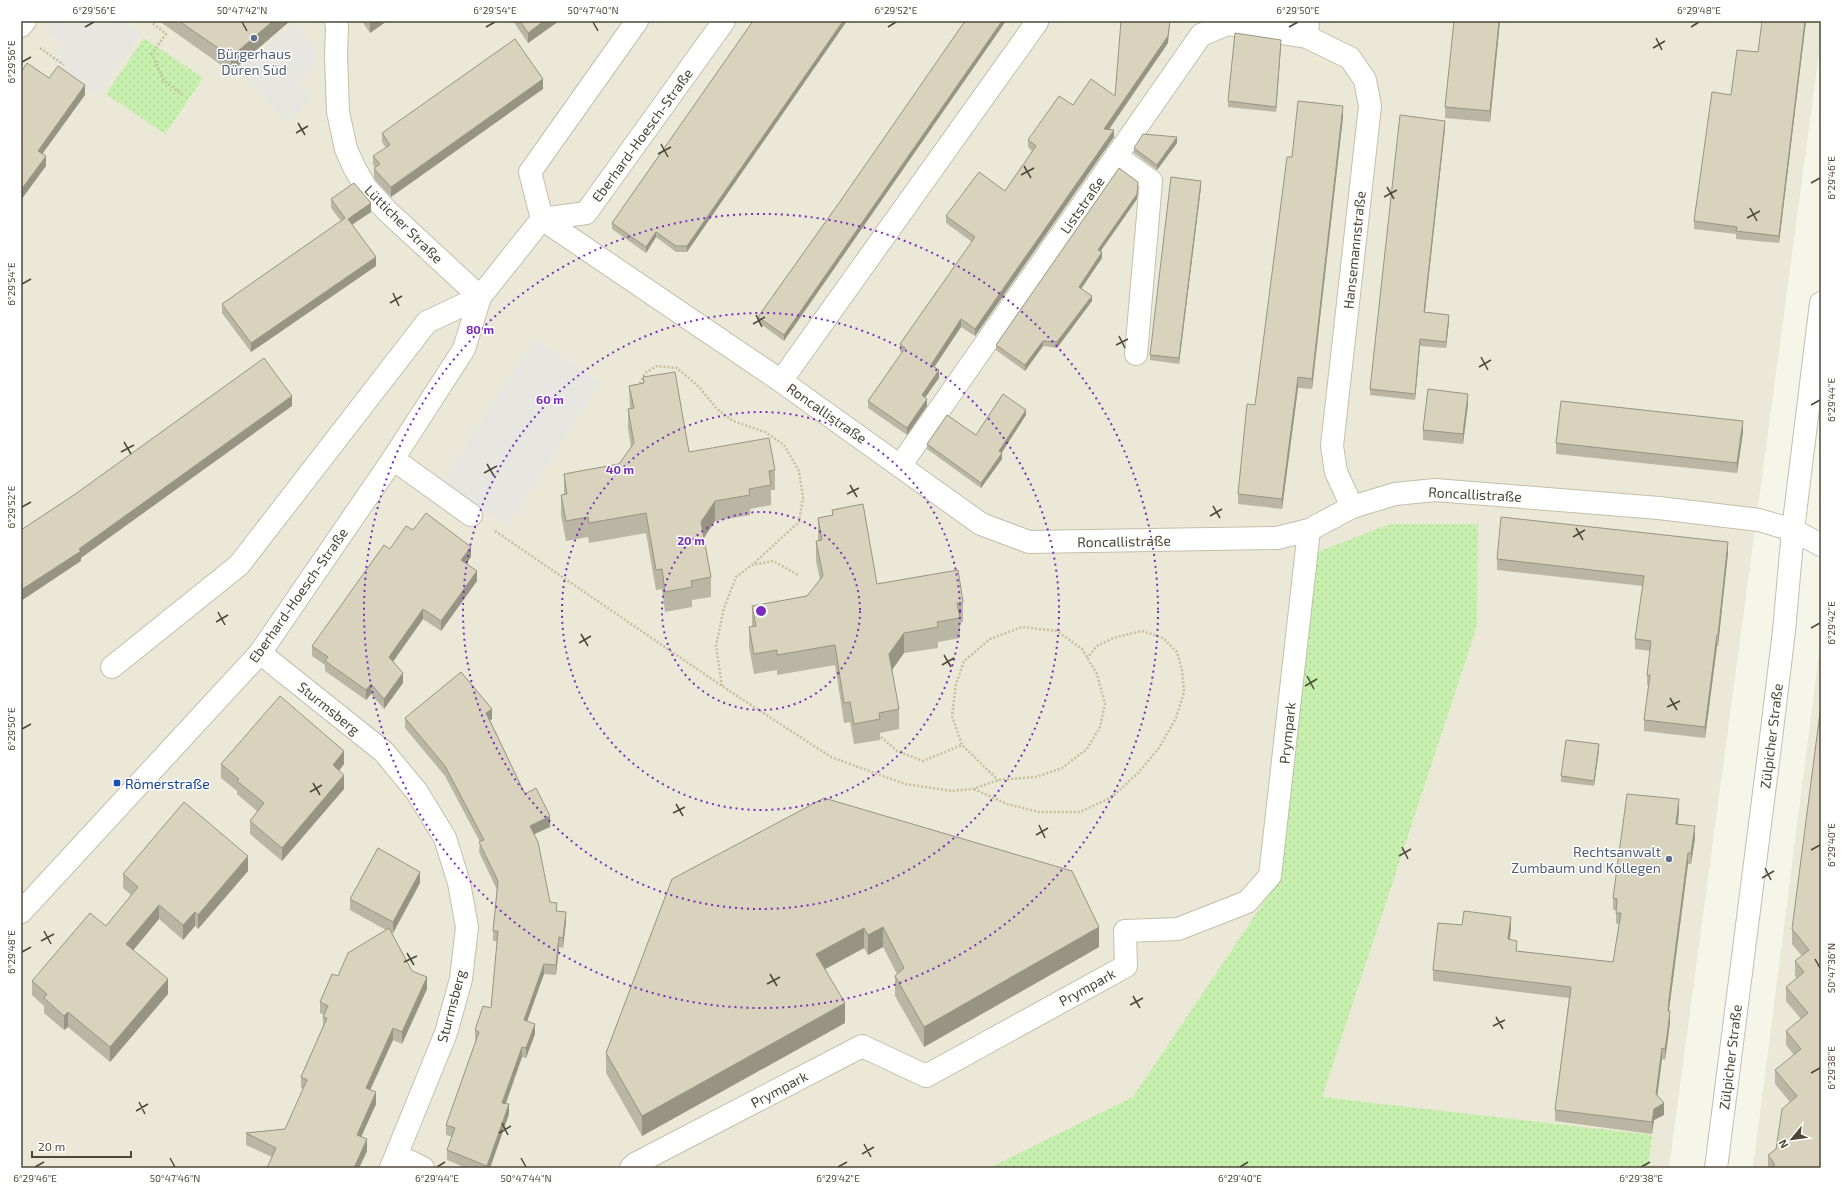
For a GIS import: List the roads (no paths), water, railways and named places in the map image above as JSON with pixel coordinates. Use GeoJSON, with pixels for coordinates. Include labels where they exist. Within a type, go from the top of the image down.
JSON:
{"type":"FeatureCollection","features":[{"type":"Feature","properties":{"kind":"street"},"geometry":{"type":"LineString","coordinates":[[21,26],[25,21]]}},
{"type":"Feature","properties":{"kind":"street","name":"Lütticher Straße"},"geometry":{"type":"LineString","coordinates":[[336,21],[338,112],[346,149],[354,167],[366,188],[386,210],[480,297]]}},
{"type":"Feature","properties":{"kind":"street"},"geometry":{"type":"LineString","coordinates":[[542,219],[530,172],[637,21]]}},
{"type":"Feature","properties":{"kind":"street","name":"Eberhard-Hoesch-Straße"},"geometry":{"type":"LineString","coordinates":[[21,912],[260,653],[393,459],[464,349],[480,297],[542,219],[586,213],[724,21]]}},
{"type":"Feature","properties":{"kind":"street"},"geometry":{"type":"LineString","coordinates":[[781,381],[1037,22]]}},
{"type":"Feature","properties":{"kind":"street","name":"Liststraße"},"geometry":{"type":"LineString","coordinates":[[900,466],[1201,35],[1227,24],[1308,29]]}},
{"type":"Feature","properties":{"kind":"street","name":"Hansemannstraße"},"geometry":{"type":"LineString","coordinates":[[1308,29],[1350,58],[1365,80],[1370,106],[1332,446],[1336,472],[1352,507]]}},
{"type":"Feature","properties":{"kind":"street"},"geometry":{"type":"LineString","coordinates":[[1116,156],[1151,181],[1136,354]]}},
{"type":"Feature","properties":{"kind":"street","name":"Roncallistraße"},"geometry":{"type":"LineString","coordinates":[[542,219],[781,381],[981,524],[1029,542],[1277,538],[1309,530],[1352,507],[1395,494],[1435,490],[1659,508],[1759,520],[1793,530],[1821,545]]}},
{"type":"Feature","properties":{"kind":"street","name":"Eberhard-Hoesch-Straße"},"geometry":{"type":"LineString","coordinates":[[112,667],[239,565],[428,322],[480,297]]}},
{"type":"Feature","properties":{"kind":"street","name":"Zülpicher Straße"},"geometry":{"type":"LineString","coordinates":[[1716,1168],[1784,632],[1793,530],[1821,303]]}},
{"type":"Feature","properties":{"kind":"street"},"geometry":{"type":"LineString","coordinates":[[393,459],[471,515]]}},
{"type":"Feature","properties":{"kind":"street","name":"Prympark"},"geometry":{"type":"LineString","coordinates":[[631,1168],[635,1164],[862,1046],[926,1076],[1126,966],[1125,931],[1178,929],[1247,902],[1270,876],[1309,530]]}},
{"type":"Feature","properties":{"kind":"street","name":"Sturmsberg"},"geometry":{"type":"LineString","coordinates":[[260,653],[384,752],[417,792],[445,838],[459,882],[467,927],[461,979],[446,1033],[394,1162]]}},
{"type":"Feature","properties":{"kind":"street"},"geometry":{"type":"LineString","coordinates":[[394,1162],[423,1168]]}},
{"type":"Feature","properties":{"kind":"place","name":"Bürgerhaus Düren Süd"},"geometry":{"type":"Point","coordinates":[254,38]}},
{"type":"Feature","properties":{"kind":"place","name":"Römerstraße"},"geometry":{"type":"Point","coordinates":[117,783]}},
{"type":"Feature","properties":{"kind":"place","name":"Rechtsanwalt Zumbaum und Kollegen"},"geometry":{"type":"Point","coordinates":[1669,859]}}]}
